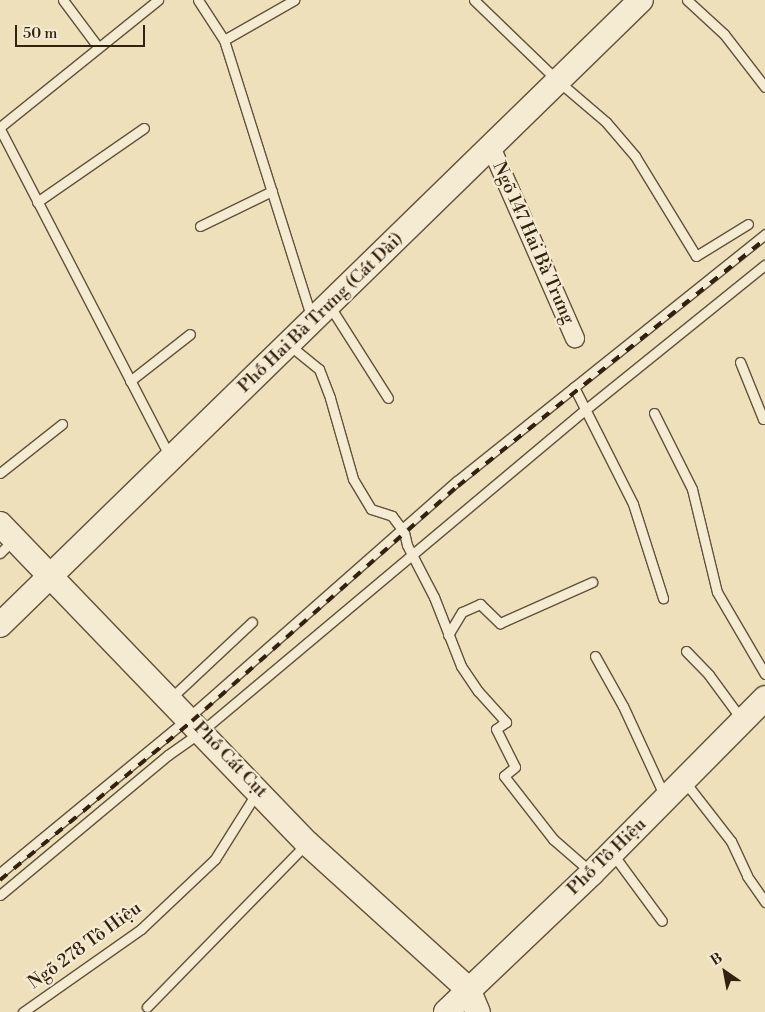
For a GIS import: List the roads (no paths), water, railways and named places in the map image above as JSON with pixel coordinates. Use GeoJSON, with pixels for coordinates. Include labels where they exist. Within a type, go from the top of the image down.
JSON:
{"type":"FeatureCollection","features":[{"type":"Feature","properties":{"kind":"main road","name":"Phố Hai Bà Trưng (Cát Dài)"},"geometry":{"type":"LineString","coordinates":[[0,625],[641,0]]}},
{"type":"Feature","properties":{"kind":"main road","name":"Phố Cát Cụt"},"geometry":{"type":"LineString","coordinates":[[5,539],[50,576],[196,724],[307,842],[468,989]]}},
{"type":"Feature","properties":{"kind":"main road","name":"Phố Tô Hiệu"},"geometry":{"type":"LineString","coordinates":[[446,1012],[592,873],[765,698]]}},
{"type":"Feature","properties":{"kind":"main road"},"geometry":{"type":"LineString","coordinates":[[468,989],[478,1012]]}},
{"type":"Feature","properties":{"kind":"street","name":"Ngõ 147 Hai Bà Trưng"},"geometry":{"type":"LineString","coordinates":[[491,147],[575,338]]}},
{"type":"Feature","properties":{"kind":"lane"},"geometry":{"type":"LineString","coordinates":[[64,0],[98,47]]}},
{"type":"Feature","properties":{"kind":"lane"},"geometry":{"type":"LineString","coordinates":[[158,0],[0,128],[170,459]]}},
{"type":"Feature","properties":{"kind":"lane"},"geometry":{"type":"LineString","coordinates":[[198,0],[224,40],[272,191],[321,313],[388,398]]}},
{"type":"Feature","properties":{"kind":"lane"},"geometry":{"type":"LineString","coordinates":[[224,40],[294,0]]}},
{"type":"Feature","properties":{"kind":"lane"},"geometry":{"type":"LineString","coordinates":[[474,0],[558,81],[606,122],[635,156],[696,256],[748,224]]}},
{"type":"Feature","properties":{"kind":"lane"},"geometry":{"type":"LineString","coordinates":[[687,0],[724,34],[765,87]]}},
{"type":"Feature","properties":{"kind":"lane"},"geometry":{"type":"LineString","coordinates":[[38,202],[144,128]]}},
{"type":"Feature","properties":{"kind":"lane"},"geometry":{"type":"LineString","coordinates":[[200,226],[272,191]]}},
{"type":"Feature","properties":{"kind":"lane"},"geometry":{"type":"LineString","coordinates":[[0,895],[168,755],[196,724],[402,530],[457,481],[765,234]]}},
{"type":"Feature","properties":{"kind":"lane"},"geometry":{"type":"LineString","coordinates":[[0,873],[413,556],[585,410],[765,265]]}},
{"type":"Feature","properties":{"kind":"lane"},"geometry":{"type":"LineString","coordinates":[[130,381],[190,334]]}},
{"type":"Feature","properties":{"kind":"lane"},"geometry":{"type":"LineString","coordinates":[[288,344],[319,369],[330,398],[353,479],[371,509],[392,516],[402,530],[434,597],[461,666],[478,691],[506,722],[496,729],[515,767],[504,776],[552,839],[592,873]]}},
{"type":"Feature","properties":{"kind":"lane"},"geometry":{"type":"LineString","coordinates":[[740,362],[763,419],[765,418]]}},
{"type":"Feature","properties":{"kind":"lane"},"geometry":{"type":"LineString","coordinates":[[574,387],[633,504],[663,598]]}},
{"type":"Feature","properties":{"kind":"lane"},"geometry":{"type":"LineString","coordinates":[[654,413],[692,489],[718,592],[765,674]]}},
{"type":"Feature","properties":{"kind":"lane"},"geometry":{"type":"LineString","coordinates":[[0,473],[62,424]]}},
{"type":"Feature","properties":{"kind":"lane"},"geometry":{"type":"LineString","coordinates":[[448,635],[462,612],[480,604],[500,623],[592,582]]}},
{"type":"Feature","properties":{"kind":"lane"},"geometry":{"type":"LineString","coordinates":[[170,698],[252,622]]}},
{"type":"Feature","properties":{"kind":"lane"},"geometry":{"type":"LineString","coordinates":[[686,651],[709,676],[742,720]]}},
{"type":"Feature","properties":{"kind":"lane"},"geometry":{"type":"LineString","coordinates":[[595,656],[623,706],[666,800]]}},
{"type":"Feature","properties":{"kind":"lane"},"geometry":{"type":"LineString","coordinates":[[683,780],[731,841],[747,876],[765,902]]}},
{"type":"Feature","properties":{"kind":"lane","name":"Ngõ 278 Tô Hiệu"},"geometry":{"type":"LineString","coordinates":[[23,1012],[141,929],[215,859],[258,790]]}},
{"type":"Feature","properties":{"kind":"lane"},"geometry":{"type":"LineString","coordinates":[[147,1007],[307,842]]}},
{"type":"Feature","properties":{"kind":"lane"},"geometry":{"type":"LineString","coordinates":[[612,853],[662,921]]}},
{"type":"Feature","properties":{"kind":"railway"},"geometry":{"type":"LineString","coordinates":[[0,880],[192,721],[458,486],[765,239]]}}]}
